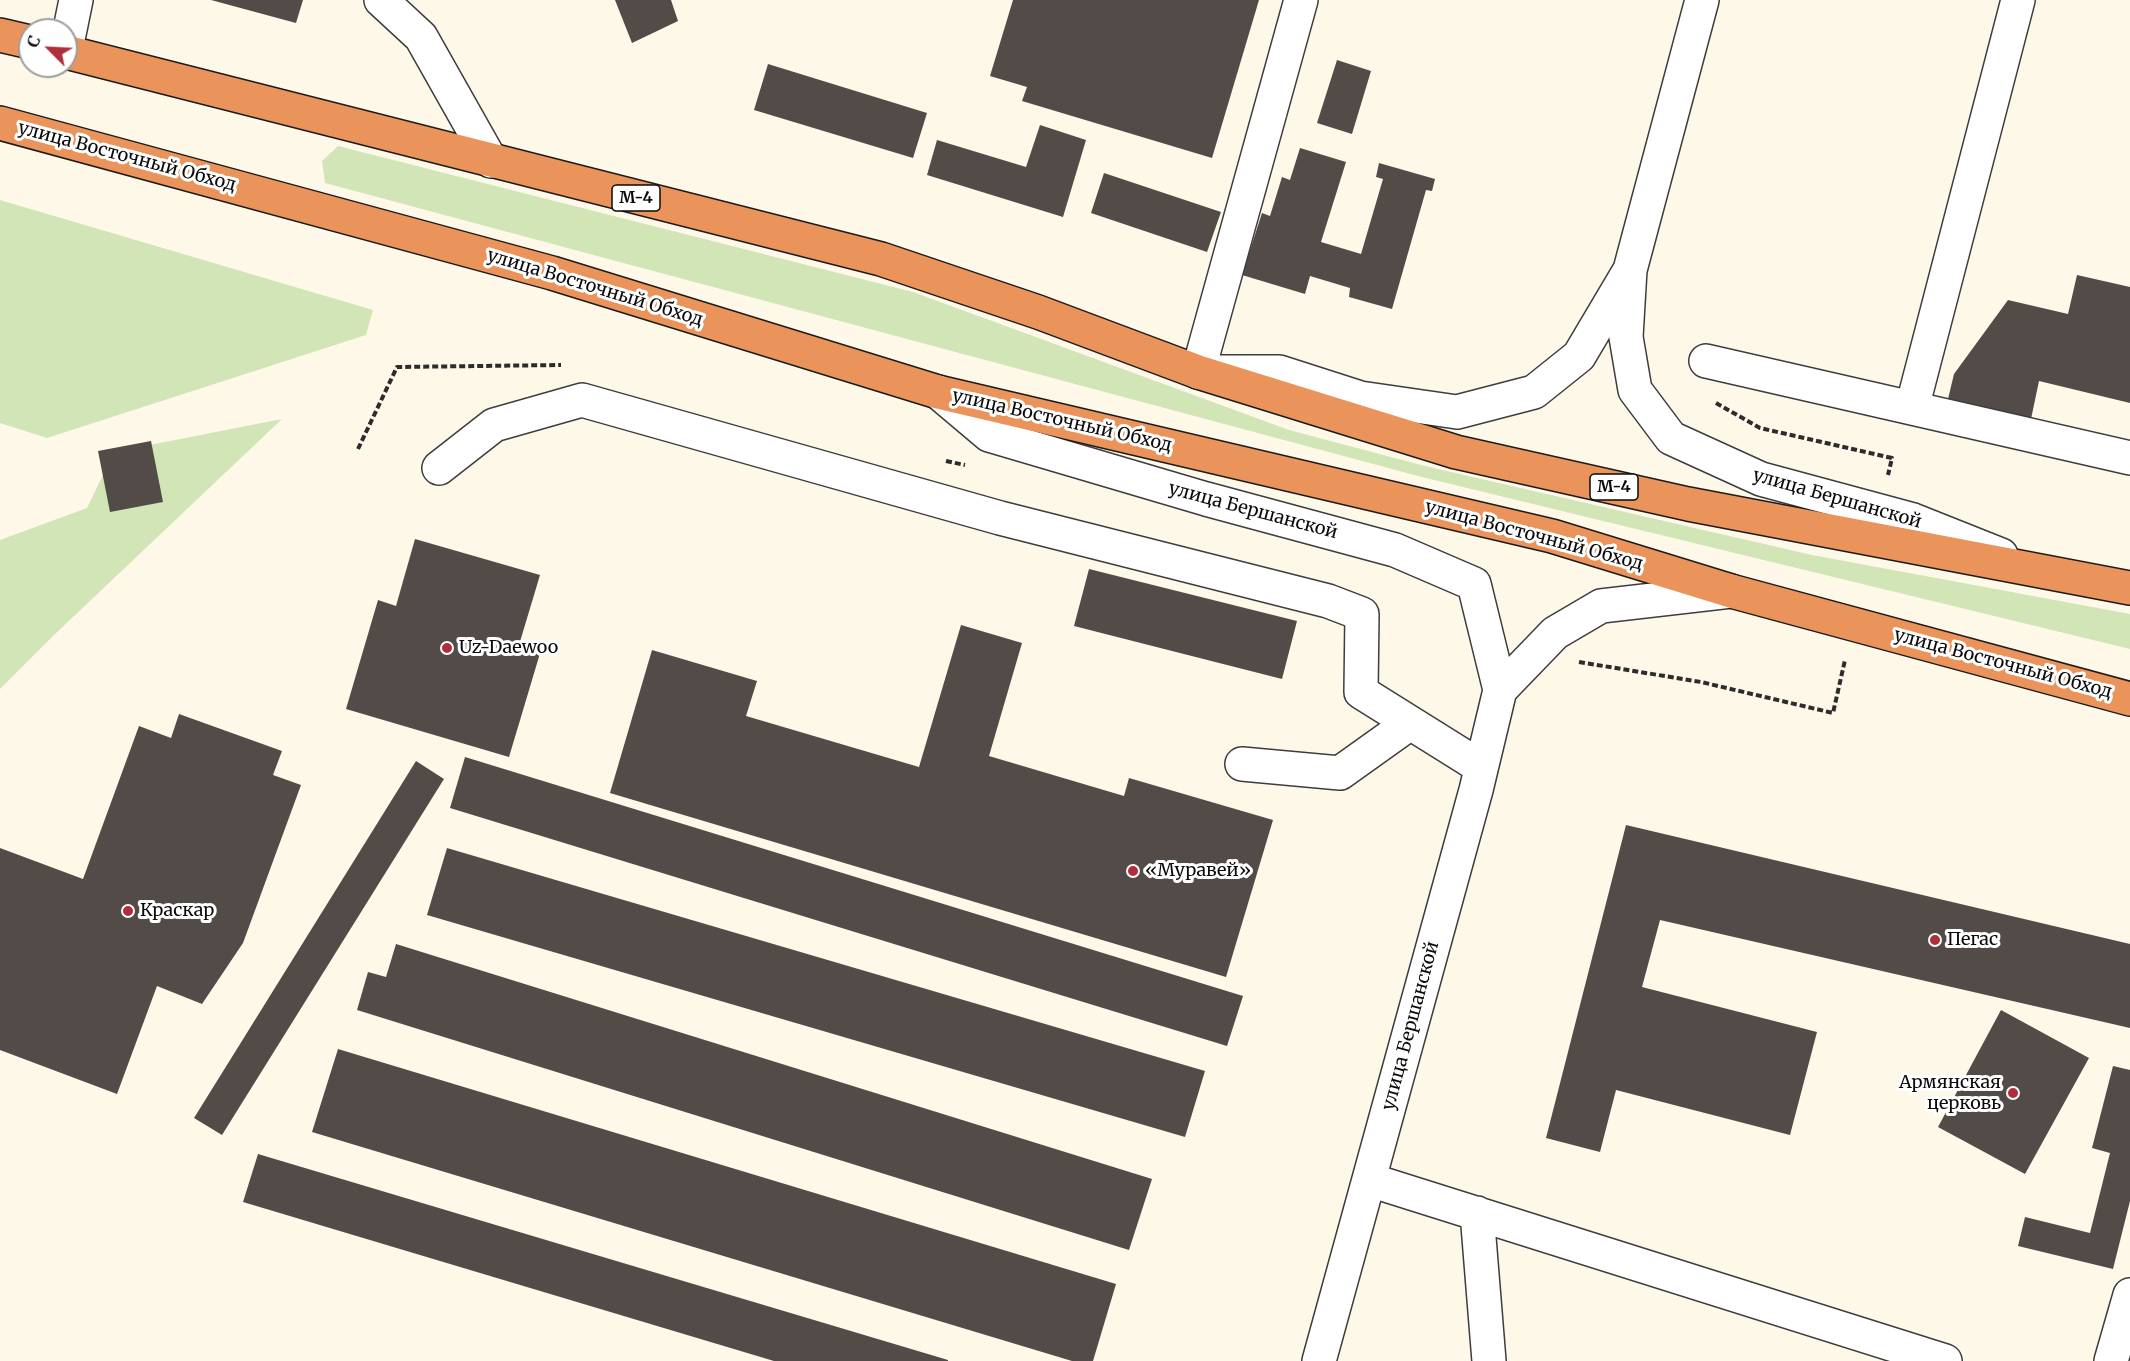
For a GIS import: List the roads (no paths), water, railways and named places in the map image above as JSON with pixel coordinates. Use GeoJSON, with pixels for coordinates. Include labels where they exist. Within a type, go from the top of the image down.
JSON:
{"type":"FeatureCollection","features":[{"type":"Feature","properties":{"kind":"highway"},"geometry":{"type":"LineString","coordinates":[[0,35],[18,39]]}},
{"type":"Feature","properties":{"kind":"highway","name":"М-4"},"geometry":{"type":"LineString","coordinates":[[78,53],[491,161],[881,259],[1038,312],[1198,372],[1456,452],[1688,504],[2130,588]]}},
{"type":"Feature","properties":{"kind":"highway","name":"улица Восточный Обход"},"geometry":{"type":"LineString","coordinates":[[0,123],[552,273],[938,392],[1552,537],[1731,591],[2130,699]]}},
{"type":"Feature","properties":{"kind":"street"},"geometry":{"type":"LineString","coordinates":[[72,18],[76,0]]}},
{"type":"Feature","properties":{"kind":"street"},"geometry":{"type":"LineString","coordinates":[[381,0],[421,37],[491,161]]}},
{"type":"Feature","properties":{"kind":"street"},"geometry":{"type":"LineString","coordinates":[[1198,372],[1301,0]]}},
{"type":"Feature","properties":{"kind":"street","name":"улица Бершанской"},"geometry":{"type":"LineString","coordinates":[[1702,0],[1630,270],[1626,337],[1635,390],[1671,438],[1761,479],[1913,520],[2039,571]]}},
{"type":"Feature","properties":{"kind":"street"},"geometry":{"type":"LineString","coordinates":[[1912,408],[2018,0]]}},
{"type":"Feature","properties":{"kind":"street","name":"улица Бершанской"},"geometry":{"type":"LineString","coordinates":[[1198,372],[1279,372],[1360,398],[1457,412],[1533,392],[1579,356],[1630,270]]}},
{"type":"Feature","properties":{"kind":"street"},"geometry":{"type":"LineString","coordinates":[[1706,361],[2130,458]]}},
{"type":"Feature","properties":{"kind":"street","name":"улица Бершанской"},"geometry":{"type":"LineString","coordinates":[[938,392],[989,435],[1206,499],[1395,550],[1474,584],[1500,690],[1370,1180],[1319,1361]]}},
{"type":"Feature","properties":{"kind":"street"},"geometry":{"type":"LineString","coordinates":[[439,468],[494,425],[582,400],[1000,518],[1329,601],[1362,614],[1361,692],[1481,767]]}},
{"type":"Feature","properties":{"kind":"street"},"geometry":{"type":"LineString","coordinates":[[1500,690],[1555,633],[1601,606],[1731,591]]}},
{"type":"Feature","properties":{"kind":"street"},"geometry":{"type":"LineString","coordinates":[[1242,764],[1340,773],[1410,723]]}},
{"type":"Feature","properties":{"kind":"street"},"geometry":{"type":"LineString","coordinates":[[1370,1180],[1945,1361]]}},
{"type":"Feature","properties":{"kind":"street"},"geometry":{"type":"LineString","coordinates":[[1477,1213],[1489,1361]]}},
{"type":"Feature","properties":{"kind":"street"},"geometry":{"type":"LineString","coordinates":[[2111,1361],[2130,1294]]}},
{"type":"Feature","properties":{"kind":"place","name":"Uz-Daewoo"},"geometry":{"type":"Point","coordinates":[447,648]}},
{"type":"Feature","properties":{"kind":"place","name":"«Муравей»"},"geometry":{"type":"Point","coordinates":[1133,871]}},
{"type":"Feature","properties":{"kind":"place","name":"Краскар"},"geometry":{"type":"Point","coordinates":[128,911]}},
{"type":"Feature","properties":{"kind":"place","name":"Пегас"},"geometry":{"type":"Point","coordinates":[1935,940]}},
{"type":"Feature","properties":{"kind":"place","name":"Армянская церковь"},"geometry":{"type":"Point","coordinates":[2013,1093]}}]}
